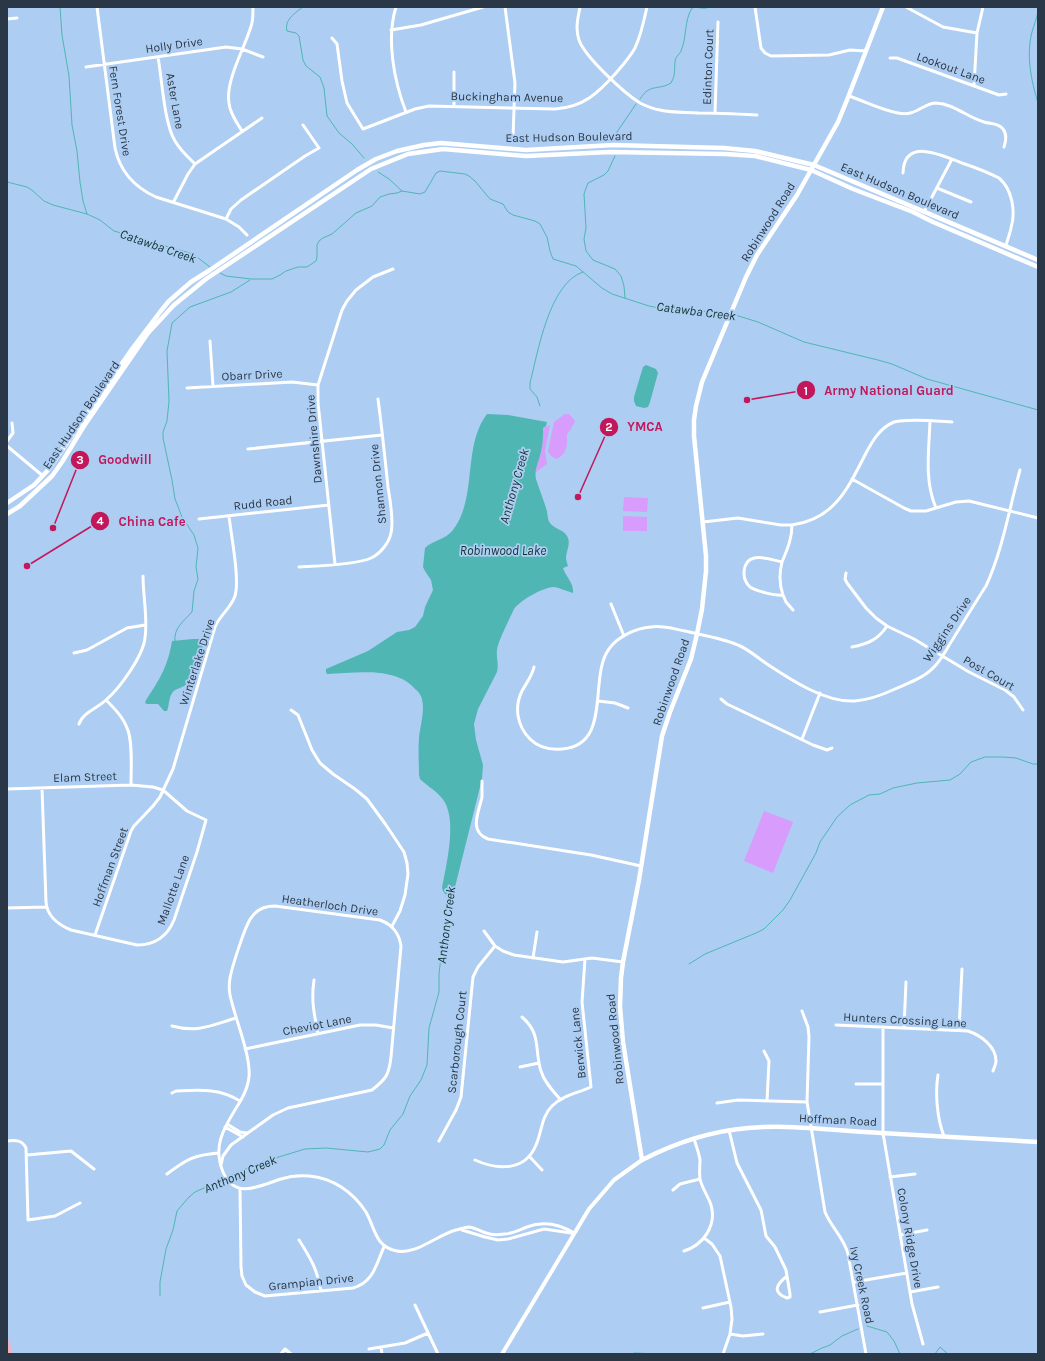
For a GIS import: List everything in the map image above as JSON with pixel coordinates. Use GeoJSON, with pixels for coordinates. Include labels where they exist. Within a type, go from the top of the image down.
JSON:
{"type":"FeatureCollection","features":[{"type":"Feature","properties":{"kind":"main road","name":"Robinwood Road"},"geometry":{"type":"LineString","coordinates":[[642,1160],[622,1031],[620,987],[622,962],[641,866],[662,736],[691,658],[698,634],[702,609],[706,571],[703,522],[696,457],[694,420],[696,406],[702,382],[757,255],[798,194],[838,122],[883,7]]}},
{"type":"Feature","properties":{"kind":"main road","name":"East Hudson Boulevard"},"geometry":{"type":"LineString","coordinates":[[7,503],[29,488],[43,476],[160,312],[181,291],[200,276],[332,186],[371,162],[397,151],[424,144],[453,143],[526,150],[613,145],[724,148],[755,151],[814,165],[923,214],[1001,252],[1038,267]]}},
{"type":"Feature","properties":{"kind":"main road","name":"East Hudson Boulevard"},"geometry":{"type":"LineString","coordinates":[[7,514],[20,506],[56,472],[130,355],[174,305],[206,280],[371,169],[392,159],[415,153],[443,149],[526,156],[610,152],[756,156],[811,170],[1006,246],[1038,260]]}},
{"type":"Feature","properties":{"kind":"main road"},"geometry":{"type":"LineString","coordinates":[[1001,252],[1006,246]]}},
{"type":"Feature","properties":{"kind":"main road","name":"Hoffman Road"},"geometry":{"type":"LineString","coordinates":[[642,1160],[694,1138],[729,1130],[763,1127],[1038,1142]]}},
{"type":"Feature","properties":{"kind":"main road"},"geometry":{"type":"LineString","coordinates":[[7,1342],[10,1354]]}},
{"type":"Feature","properties":{"kind":"street","name":"Fern Forest Drive"},"geometry":{"type":"LineString","coordinates":[[97,7],[115,148],[120,164],[129,178],[141,189],[156,196],[226,219],[247,235]]}},
{"type":"Feature","properties":{"kind":"street"},"geometry":{"type":"LineString","coordinates":[[242,132],[232,113],[228,102],[228,97],[230,86],[252,22],[253,7]]}},
{"type":"Feature","properties":{"kind":"street"},"geometry":{"type":"LineString","coordinates":[[396,7],[391,30],[391,42],[398,88],[406,112]]}},
{"type":"Feature","properties":{"kind":"street"},"geometry":{"type":"LineString","coordinates":[[391,30],[421,25],[484,7]]}},
{"type":"Feature","properties":{"kind":"street"},"geometry":{"type":"LineString","coordinates":[[505,7],[514,69],[515,108],[513,137]]}},
{"type":"Feature","properties":{"kind":"street"},"geometry":{"type":"LineString","coordinates":[[580,7],[577,25],[579,40],[588,56],[634,99],[651,108],[669,112],[757,115]]}},
{"type":"Feature","properties":{"kind":"street","name":"Buckingham Avenue"},"geometry":{"type":"LineString","coordinates":[[332,38],[337,44],[342,81],[347,103],[363,129],[406,112],[429,106],[454,105],[555,109],[573,106],[587,100],[597,93],[628,58],[639,37],[647,7]]}},
{"type":"Feature","properties":{"kind":"street"},"geometry":{"type":"LineString","coordinates":[[756,7],[761,48],[771,56],[829,55],[850,50],[866,51]]}},
{"type":"Feature","properties":{"kind":"street"},"geometry":{"type":"LineString","coordinates":[[906,7],[943,26],[978,33]]}},
{"type":"Feature","properties":{"kind":"street"},"geometry":{"type":"LineString","coordinates":[[974,86],[978,33],[983,7]]}},
{"type":"Feature","properties":{"kind":"street"},"geometry":{"type":"LineString","coordinates":[[7,19],[17,18]]}},
{"type":"Feature","properties":{"kind":"street","name":"Edinton Court"},"geometry":{"type":"LineString","coordinates":[[715,113],[718,22]]}},
{"type":"Feature","properties":{"kind":"street","name":"Holly Drive"},"geometry":{"type":"LineString","coordinates":[[86,67],[226,47],[242,49],[263,57]]}},
{"type":"Feature","properties":{"kind":"street","name":"Aster Lane"},"geometry":{"type":"LineString","coordinates":[[158,57],[167,120],[170,130],[175,141],[195,164]]}},
{"type":"Feature","properties":{"kind":"street","name":"Lookout Lane"},"geometry":{"type":"LineString","coordinates":[[890,58],[897,58],[999,95],[1006,94]]}},
{"type":"Feature","properties":{"kind":"street"},"geometry":{"type":"LineString","coordinates":[[454,72],[454,105]]}},
{"type":"Feature","properties":{"kind":"street"},"geometry":{"type":"LineString","coordinates":[[849,96],[898,113],[911,113],[932,104],[948,106],[965,112],[982,122],[1000,126],[1004,129],[1006,136],[1004,147]]}},
{"type":"Feature","properties":{"kind":"street"},"geometry":{"type":"LineString","coordinates":[[174,201],[185,178],[195,164],[262,118]]}},
{"type":"Feature","properties":{"kind":"street"},"geometry":{"type":"LineString","coordinates":[[226,219],[231,209],[241,200],[319,148],[303,125]]}},
{"type":"Feature","properties":{"kind":"street"},"geometry":{"type":"LineString","coordinates":[[903,173],[903,165],[910,156],[920,152],[932,152],[999,178],[1009,189],[1013,212],[1011,228],[1006,246]]}},
{"type":"Feature","properties":{"kind":"street"},"geometry":{"type":"LineString","coordinates":[[923,214],[952,159]]}},
{"type":"Feature","properties":{"kind":"street"},"geometry":{"type":"LineString","coordinates":[[937,188],[971,202]]}},
{"type":"Feature","properties":{"kind":"street","name":"Dawnshire Drive"},"geometry":{"type":"LineString","coordinates":[[335,564],[318,403],[318,385],[339,317],[347,301],[356,290],[366,282],[393,269]]}},
{"type":"Feature","properties":{"kind":"street"},"geometry":{"type":"LineString","coordinates":[[210,341],[213,386]]}},
{"type":"Feature","properties":{"kind":"street","name":"Obarr Drive"},"geometry":{"type":"LineString","coordinates":[[187,388],[292,382],[318,385]]}},
{"type":"Feature","properties":{"kind":"street","name":"Shannon Drive"},"geometry":{"type":"LineString","coordinates":[[299,567],[363,561],[374,557],[385,546],[390,536],[392,531],[391,519],[378,399]]}},
{"type":"Feature","properties":{"kind":"street"},"geometry":{"type":"LineString","coordinates":[[703,522],[738,518],[781,525],[792,525],[812,521],[828,511],[841,498],[874,439],[884,428],[898,421],[952,422]]}},
{"type":"Feature","properties":{"kind":"street"},"geometry":{"type":"LineString","coordinates":[[930,421],[928,479],[930,493],[936,508]]}},
{"type":"Feature","properties":{"kind":"street"},"geometry":{"type":"LineString","coordinates":[[7,441],[13,433],[12,423]]}},
{"type":"Feature","properties":{"kind":"street"},"geometry":{"type":"LineString","coordinates":[[248,449],[382,435]]}},
{"type":"Feature","properties":{"kind":"street"},"geometry":{"type":"LineString","coordinates":[[7,446],[43,476]]}},
{"type":"Feature","properties":{"kind":"street","name":"Wiggins Drive"},"geometry":{"type":"LineString","coordinates":[[624,636],[644,628],[655,626],[698,634],[739,645],[782,674],[834,699],[854,701],[877,697],[925,675],[934,668],[942,657],[986,586],[991,575],[1000,549],[1020,470]]}},
{"type":"Feature","properties":{"kind":"street"},"geometry":{"type":"LineString","coordinates":[[852,479],[904,508],[918,511],[926,511],[956,502],[969,501],[1038,518]]}},
{"type":"Feature","properties":{"kind":"street","name":"Rudd Road"},"geometry":{"type":"LineString","coordinates":[[199,519],[329,505]]}},
{"type":"Feature","properties":{"kind":"street","name":"Winterlake Drive"},"geometry":{"type":"LineString","coordinates":[[163,790],[176,760],[215,627],[235,595],[237,582],[229,516]]}},
{"type":"Feature","properties":{"kind":"street"},"geometry":{"type":"LineString","coordinates":[[792,525],[792,535],[779,574],[782,595],[793,610]]}},
{"type":"Feature","properties":{"kind":"street"},"geometry":{"type":"LineString","coordinates":[[782,562],[766,558],[754,558],[748,562],[744,568],[744,577],[750,587],[770,595],[782,595]]}},
{"type":"Feature","properties":{"kind":"street","name":"Post Court"},"geometry":{"type":"LineString","coordinates":[[846,573],[845,579],[854,593],[876,618],[887,626],[914,639],[942,657],[1005,690],[1014,697],[1023,710]]}},
{"type":"Feature","properties":{"kind":"street"},"geometry":{"type":"LineString","coordinates":[[79,724],[84,716],[106,700],[139,657],[145,641],[143,576]]}},
{"type":"Feature","properties":{"kind":"street"},"geometry":{"type":"LineString","coordinates":[[534,667],[533,675],[520,696],[517,710],[518,720],[527,736],[538,745],[549,749],[561,750],[571,748],[579,743],[588,734],[593,726],[598,701],[603,659],[612,645],[624,636],[611,604]]}},
{"type":"Feature","properties":{"kind":"street"},"geometry":{"type":"LineString","coordinates":[[74,653],[87,650],[127,628],[145,625]]}},
{"type":"Feature","properties":{"kind":"street"},"geometry":{"type":"LineString","coordinates":[[852,647],[873,641],[882,634],[887,626]]}},
{"type":"Feature","properties":{"kind":"street"},"geometry":{"type":"LineString","coordinates":[[802,739],[820,693]]}},
{"type":"Feature","properties":{"kind":"street"},"geometry":{"type":"LineString","coordinates":[[721,699],[726,704],[802,739],[827,750],[832,748]]}},
{"type":"Feature","properties":{"kind":"street"},"geometry":{"type":"LineString","coordinates":[[106,700],[121,717],[128,729],[130,739],[131,785]]}},
{"type":"Feature","properties":{"kind":"street"},"geometry":{"type":"LineString","coordinates":[[598,701],[615,703],[628,708]]}},
{"type":"Feature","properties":{"kind":"street"},"geometry":{"type":"LineString","coordinates":[[291,710],[298,715],[312,750],[320,763],[332,774],[367,799],[404,852],[408,868],[406,884],[402,906],[392,926]]}},
{"type":"Feature","properties":{"kind":"street"},"geometry":{"type":"LineString","coordinates":[[482,781],[482,798],[476,823],[477,829],[483,837],[591,855],[641,866]]}},
{"type":"Feature","properties":{"kind":"street","name":"Elam Street"},"geometry":{"type":"LineString","coordinates":[[7,789],[131,785],[153,786],[163,790]]}},
{"type":"Feature","properties":{"kind":"street"},"geometry":{"type":"LineString","coordinates":[[7,908],[46,907],[42,788]]}},
{"type":"Feature","properties":{"kind":"street","name":"Mallotte Lane"},"geometry":{"type":"LineString","coordinates":[[46,907],[54,918],[63,926],[77,932],[137,945],[143,945],[161,939],[167,933],[171,926],[197,852],[206,820],[183,808],[163,790]]}},
{"type":"Feature","properties":{"kind":"street","name":"Hoffman Street"},"geometry":{"type":"LineString","coordinates":[[95,935],[131,831],[139,820],[153,806],[163,790]]}},
{"type":"Feature","properties":{"kind":"street","name":"Heatherloch Drive"},"geometry":{"type":"LineString","coordinates":[[221,1165],[223,1156],[228,1149],[247,1133],[273,1115],[288,1108],[372,1090],[383,1081],[390,1069],[401,946],[398,935],[392,926],[380,920],[270,906],[259,910],[248,921],[230,978],[229,992],[245,1049],[249,1077],[247,1088],[221,1135],[218,1153],[221,1165],[224,1174],[230,1183],[240,1189]]}},
{"type":"Feature","properties":{"kind":"street"},"geometry":{"type":"LineString","coordinates":[[484,931],[495,946],[506,953],[566,962],[598,958],[622,962]]}},
{"type":"Feature","properties":{"kind":"street"},"geometry":{"type":"LineString","coordinates":[[533,958],[537,932]]}},
{"type":"Feature","properties":{"kind":"street","name":"Scarborough Court"},"geometry":{"type":"LineString","coordinates":[[438,1141],[456,1110],[461,1097],[473,977],[481,962],[495,946]]}},
{"type":"Feature","properties":{"kind":"street","name":"Berwick Lane"},"geometry":{"type":"LineString","coordinates":[[529,1156],[536,1147],[544,1118],[552,1106],[560,1099],[591,1087],[582,1002],[585,959]]}},
{"type":"Feature","properties":{"kind":"street"},"geometry":{"type":"LineString","coordinates":[[959,1030],[962,969]]}},
{"type":"Feature","properties":{"kind":"street"},"geometry":{"type":"LineString","coordinates":[[314,980],[312,1007],[318,1033]]}},
{"type":"Feature","properties":{"kind":"street"},"geometry":{"type":"LineString","coordinates":[[904,1028],[906,982]]}},
{"type":"Feature","properties":{"kind":"street","name":"Ivy Creek Road"},"geometry":{"type":"LineString","coordinates":[[802,1011],[808,1026],[809,1037],[807,1102],[825,1212],[829,1221],[846,1247],[854,1282],[866,1354]]}},
{"type":"Feature","properties":{"kind":"street"},"geometry":{"type":"LineString","coordinates":[[522,1017],[529,1023],[537,1040],[539,1062],[544,1079],[560,1099]]}},
{"type":"Feature","properties":{"kind":"street"},"geometry":{"type":"LineString","coordinates":[[172,1026],[184,1029],[194,1029],[236,1018]]}},
{"type":"Feature","properties":{"kind":"street","name":"Cheviot Lane"},"geometry":{"type":"LineString","coordinates":[[245,1049],[360,1025],[376,1025],[393,1028]]}},
{"type":"Feature","properties":{"kind":"street","name":"Hunters Crossing Lane"},"geometry":{"type":"LineString","coordinates":[[836,1025],[959,1030],[975,1034],[987,1043],[995,1057],[996,1063],[994,1071]]}},
{"type":"Feature","properties":{"kind":"street","name":"Colony Ridge Drive"},"geometry":{"type":"LineString","coordinates":[[883,1027],[883,1133],[910,1292],[923,1344]]}},
{"type":"Feature","properties":{"kind":"street"},"geometry":{"type":"LineString","coordinates":[[764,1051],[769,1061],[767,1100]]}},
{"type":"Feature","properties":{"kind":"street"},"geometry":{"type":"LineString","coordinates":[[520,1067],[539,1062]]}},
{"type":"Feature","properties":{"kind":"street"},"geometry":{"type":"LineString","coordinates":[[938,1075],[936,1086],[940,1127],[944,1136]]}},
{"type":"Feature","properties":{"kind":"street"},"geometry":{"type":"LineString","coordinates":[[856,1084],[883,1084]]}},
{"type":"Feature","properties":{"kind":"street"},"geometry":{"type":"LineString","coordinates":[[172,1093],[176,1091],[214,1091],[230,1095],[240,1101]]}},
{"type":"Feature","properties":{"kind":"street"},"geometry":{"type":"LineString","coordinates":[[717,1104],[738,1100],[807,1102]]}},
{"type":"Feature","properties":{"kind":"street"},"geometry":{"type":"LineString","coordinates":[[226,1126],[242,1133],[247,1133]]}},
{"type":"Feature","properties":{"kind":"street"},"geometry":{"type":"LineString","coordinates":[[226,1126],[243,1137]]}},
{"type":"Feature","properties":{"kind":"street"},"geometry":{"type":"LineString","coordinates":[[729,1130],[737,1163],[761,1210],[765,1233],[775,1247],[786,1270],[787,1276],[790,1294],[790,1297],[787,1298],[777,1292],[777,1288],[780,1283],[787,1276]]}},
{"type":"Feature","properties":{"kind":"street"},"geometry":{"type":"LineString","coordinates":[[684,1251],[692,1248],[704,1238],[710,1226],[712,1210],[711,1204],[700,1179],[699,1155],[694,1138]]}},
{"type":"Feature","properties":{"kind":"street"},"geometry":{"type":"LineString","coordinates":[[7,1141],[17,1140],[22,1142],[25,1147],[27,1155],[26,1185],[28,1220],[55,1216],[80,1203]]}},
{"type":"Feature","properties":{"kind":"street"},"geometry":{"type":"LineString","coordinates":[[27,1155],[71,1151],[94,1168]]}},
{"type":"Feature","properties":{"kind":"street"},"geometry":{"type":"LineString","coordinates":[[167,1174],[180,1164],[194,1157],[218,1153]]}},
{"type":"Feature","properties":{"kind":"street"},"geometry":{"type":"LineString","coordinates":[[475,1160],[491,1166],[503,1168],[516,1164],[529,1156],[542,1170]]}},
{"type":"Feature","properties":{"kind":"street"},"geometry":{"type":"LineString","coordinates":[[502,1354],[589,1208],[606,1188],[621,1174],[642,1160]]}},
{"type":"Feature","properties":{"kind":"street"},"geometry":{"type":"LineString","coordinates":[[890,1178],[915,1174]]}},
{"type":"Feature","properties":{"kind":"street"},"geometry":{"type":"LineString","coordinates":[[240,1189],[250,1189],[283,1178],[299,1176],[317,1177],[333,1182],[349,1192],[361,1205],[370,1220],[376,1236],[384,1247],[398,1252],[410,1251],[450,1232],[468,1227],[488,1233],[504,1234],[541,1223],[564,1227],[574,1233]]}},
{"type":"Feature","properties":{"kind":"street"},"geometry":{"type":"LineString","coordinates":[[673,1190],[680,1184],[700,1179]]}},
{"type":"Feature","properties":{"kind":"street","name":"Grampian Drive"},"geometry":{"type":"LineString","coordinates":[[240,1189],[240,1267],[246,1285],[255,1292],[265,1296],[354,1288],[364,1284],[372,1274],[384,1247]]}},
{"type":"Feature","properties":{"kind":"street"},"geometry":{"type":"LineString","coordinates":[[460,1229],[498,1240],[513,1238],[544,1229],[574,1233]]}},
{"type":"Feature","properties":{"kind":"street"},"geometry":{"type":"LineString","coordinates":[[900,1235],[927,1230]]}},
{"type":"Feature","properties":{"kind":"street"},"geometry":{"type":"LineString","coordinates":[[512,1232],[513,1238]]}},
{"type":"Feature","properties":{"kind":"street"},"geometry":{"type":"LineString","coordinates":[[488,1233],[488,1238]]}},
{"type":"Feature","properties":{"kind":"street"},"geometry":{"type":"LineString","coordinates":[[704,1238],[712,1244],[720,1256],[732,1312],[730,1334],[723,1354]]}},
{"type":"Feature","properties":{"kind":"street"},"geometry":{"type":"LineString","coordinates":[[299,1240],[318,1274],[321,1292]]}},
{"type":"Feature","properties":{"kind":"street"},"geometry":{"type":"LineString","coordinates":[[854,1282],[907,1273]]}},
{"type":"Feature","properties":{"kind":"street"},"geometry":{"type":"LineString","coordinates":[[910,1292],[938,1287]]}},
{"type":"Feature","properties":{"kind":"street"},"geometry":{"type":"LineString","coordinates":[[703,1308],[730,1302]]}},
{"type":"Feature","properties":{"kind":"street"},"geometry":{"type":"LineString","coordinates":[[415,1305],[438,1354]]}},
{"type":"Feature","properties":{"kind":"street"},"geometry":{"type":"LineString","coordinates":[[820,1312],[858,1305]]}},
{"type":"Feature","properties":{"kind":"street"},"geometry":{"type":"LineString","coordinates":[[369,1349],[405,1343],[428,1333]]}},
{"type":"Feature","properties":{"kind":"street"},"geometry":{"type":"LineString","coordinates":[[730,1334],[743,1336],[763,1334]]}},
{"type":"Feature","properties":{"kind":"street"},"geometry":{"type":"LineString","coordinates":[[381,1347],[382,1354]]}},
{"type":"Feature","properties":{"kind":"street"},"geometry":{"type":"LineString","coordinates":[[281,1354],[285,1349],[291,1354]]}},
{"type":"Feature","properties":{"kind":"shaded area"},"geometry":{"type":"Polygon","coordinates":[[[565,414],[569,414],[575,421],[567,434],[567,445],[565,451],[561,457],[557,459],[551,456],[548,451],[554,422],[565,414]]]}},
{"type":"Feature","properties":{"kind":"shaded area"},"geometry":{"type":"Polygon","coordinates":[[[550,425],[545,451],[547,464],[536,472],[542,447],[543,428],[550,425]]]}},
{"type":"Feature","properties":{"kind":"shaded area"},"geometry":{"type":"Polygon","coordinates":[[[624,497],[648,498],[647,512],[623,511],[624,497]]]}},
{"type":"Feature","properties":{"kind":"shaded area"},"geometry":{"type":"Polygon","coordinates":[[[623,516],[647,517],[647,531],[623,531],[623,516]]]}},
{"type":"Feature","properties":{"kind":"shaded area"},"geometry":{"type":"Polygon","coordinates":[[[764,811],[793,822],[773,873],[744,861],[764,811]]]}},
{"type":"Feature","properties":{"kind":"water"},"geometry":{"type":"Polygon","coordinates":[[[646,365],[656,369],[658,373],[648,407],[644,408],[636,406],[634,397],[643,367],[646,365]]]}},
{"type":"Feature","properties":{"kind":"water","name":"Robinwood Lake"},"geometry":{"type":"Polygon","coordinates":[[[487,414],[508,415],[547,422],[546,426],[543,428],[542,446],[536,469],[536,479],[547,510],[549,521],[554,527],[561,530],[568,539],[569,544],[566,560],[568,566],[563,568],[571,583],[573,593],[554,587],[544,589],[527,598],[514,609],[502,635],[497,650],[497,672],[478,709],[474,724],[476,740],[483,765],[482,779],[453,895],[449,896],[442,888],[450,841],[449,816],[446,805],[441,797],[420,779],[419,775],[419,738],[423,709],[420,695],[407,682],[397,677],[374,672],[327,674],[326,669],[368,651],[397,632],[409,630],[415,627],[423,616],[425,607],[433,590],[431,580],[423,567],[425,548],[450,533],[461,517],[468,487],[475,441],[479,427],[487,414]]]}},
{"type":"Feature","properties":{"kind":"water"},"geometry":{"type":"Polygon","coordinates":[[[203,639],[207,641],[198,654],[187,684],[175,690],[171,694],[167,711],[164,711],[158,704],[145,703],[163,672],[172,641],[203,639]]]}},
{"type":"Feature","properties":{"kind":"waterway"},"geometry":{"type":"LineString","coordinates":[[60,7],[62,35],[69,76],[72,125],[77,151],[83,201],[87,214]]}},
{"type":"Feature","properties":{"kind":"waterway"},"geometry":{"type":"LineString","coordinates":[[303,7],[289,20],[286,27],[287,31],[296,33],[299,36],[303,60],[306,66],[320,77],[324,88],[327,116],[339,133],[352,144],[364,158]]}},
{"type":"Feature","properties":{"kind":"waterway"},"geometry":{"type":"LineString","coordinates":[[640,99],[647,91],[671,83],[674,75],[675,62],[683,46],[689,13],[692,8],[709,7]]}},
{"type":"Feature","properties":{"kind":"waterway"},"geometry":{"type":"LineString","coordinates":[[1038,11],[1029,50],[1031,76],[1038,103]]}},
{"type":"Feature","properties":{"kind":"waterway"},"geometry":{"type":"LineString","coordinates":[[614,140],[617,132],[636,104]]}},
{"type":"Feature","properties":{"kind":"waterway"},"geometry":{"type":"LineString","coordinates":[[615,156],[608,171],[604,175],[588,183],[586,188],[584,194],[586,228],[584,239],[586,251],[593,260],[615,269],[621,276],[625,298]]}},
{"type":"Feature","properties":{"kind":"waterway","name":"Catawba Creek"},"geometry":{"type":"LineString","coordinates":[[220,273],[226,276],[251,279],[272,279],[286,271],[298,267],[307,267],[316,261],[317,245],[319,241],[332,234],[356,213],[372,206],[380,197],[389,194],[402,191],[420,194],[425,192],[436,173],[440,171],[465,174],[469,176],[490,199],[503,204],[508,212],[540,224],[547,237],[553,259],[576,266],[602,288],[612,294],[659,308],[728,313]]}},
{"type":"Feature","properties":{"kind":"waterway"},"geometry":{"type":"LineString","coordinates":[[378,172],[389,179],[402,191]]}},
{"type":"Feature","properties":{"kind":"waterway","name":"Catawba Creek"},"geometry":{"type":"LineString","coordinates":[[7,182],[27,187],[44,201],[53,205],[87,214],[100,220],[114,231],[193,254],[210,267]]}},
{"type":"Feature","properties":{"kind":"waterway","name":"Anthony Creek"},"geometry":{"type":"LineString","coordinates":[[540,406],[537,397],[530,389],[530,383],[541,337],[553,304],[562,290],[571,279],[583,272]]}},
{"type":"Feature","properties":{"kind":"waterway"},"geometry":{"type":"LineString","coordinates":[[175,642],[177,629],[192,612],[194,591],[198,579],[196,567],[198,548],[194,535],[182,517],[175,499],[163,438],[163,432],[167,421],[169,401],[167,351],[172,323],[190,307],[231,292],[250,280]]}},
{"type":"Feature","properties":{"kind":"waterway","name":"Catawba Creek"},"geometry":{"type":"LineString","coordinates":[[732,314],[758,322],[804,342],[892,364],[927,379],[1038,410]]}},
{"type":"Feature","properties":{"kind":"waterway"},"geometry":{"type":"LineString","coordinates":[[689,964],[705,954],[764,929],[783,910],[790,900],[816,853],[820,842],[837,817],[850,805],[869,795],[880,794],[893,788],[917,783],[950,780],[960,774],[971,762],[985,757],[1016,758],[1033,764],[1038,764]]}},
{"type":"Feature","properties":{"kind":"waterway","name":"Anthony Creek"},"geometry":{"type":"LineString","coordinates":[[227,1177],[259,1163],[305,1149],[326,1148],[368,1152],[380,1149],[384,1145],[390,1130],[403,1114],[410,1096],[421,1080],[427,1065],[429,1028],[439,992],[439,974],[448,897]]}},
{"type":"Feature","properties":{"kind":"waterway","name":"Anthony Creek"},"geometry":{"type":"LineString","coordinates":[[160,1296],[160,1282],[166,1249],[173,1230],[177,1211],[195,1192],[224,1179]]}},
{"type":"Feature","properties":{"kind":"waterway"},"geometry":{"type":"LineString","coordinates":[[867,1326],[887,1332],[894,1341],[900,1354]]}},
{"type":"Feature","properties":{"kind":"waterway"},"geometry":{"type":"LineString","coordinates":[[810,1354],[830,1345],[842,1336],[858,1329]]}},
{"type":"Feature","properties":{"kind":"waterway"},"geometry":{"type":"LineString","coordinates":[[935,1354],[940,1347],[948,1354]]}},
{"type":"Feature","properties":{"kind":"waterway"},"geometry":{"type":"LineString","coordinates":[[634,1353],[658,1354]]}},
{"type":"Feature","properties":{"kind":"place","name":"Army National Guard"},"geometry":{"type":"Point","coordinates":[747,400]}},
{"type":"Feature","properties":{"kind":"place","name":"YMCA"},"geometry":{"type":"Point","coordinates":[578,497]}},
{"type":"Feature","properties":{"kind":"place","name":"Goodwill"},"geometry":{"type":"Point","coordinates":[53,528]}},
{"type":"Feature","properties":{"kind":"place","name":"China Cafe"},"geometry":{"type":"Point","coordinates":[27,566]}}]}
